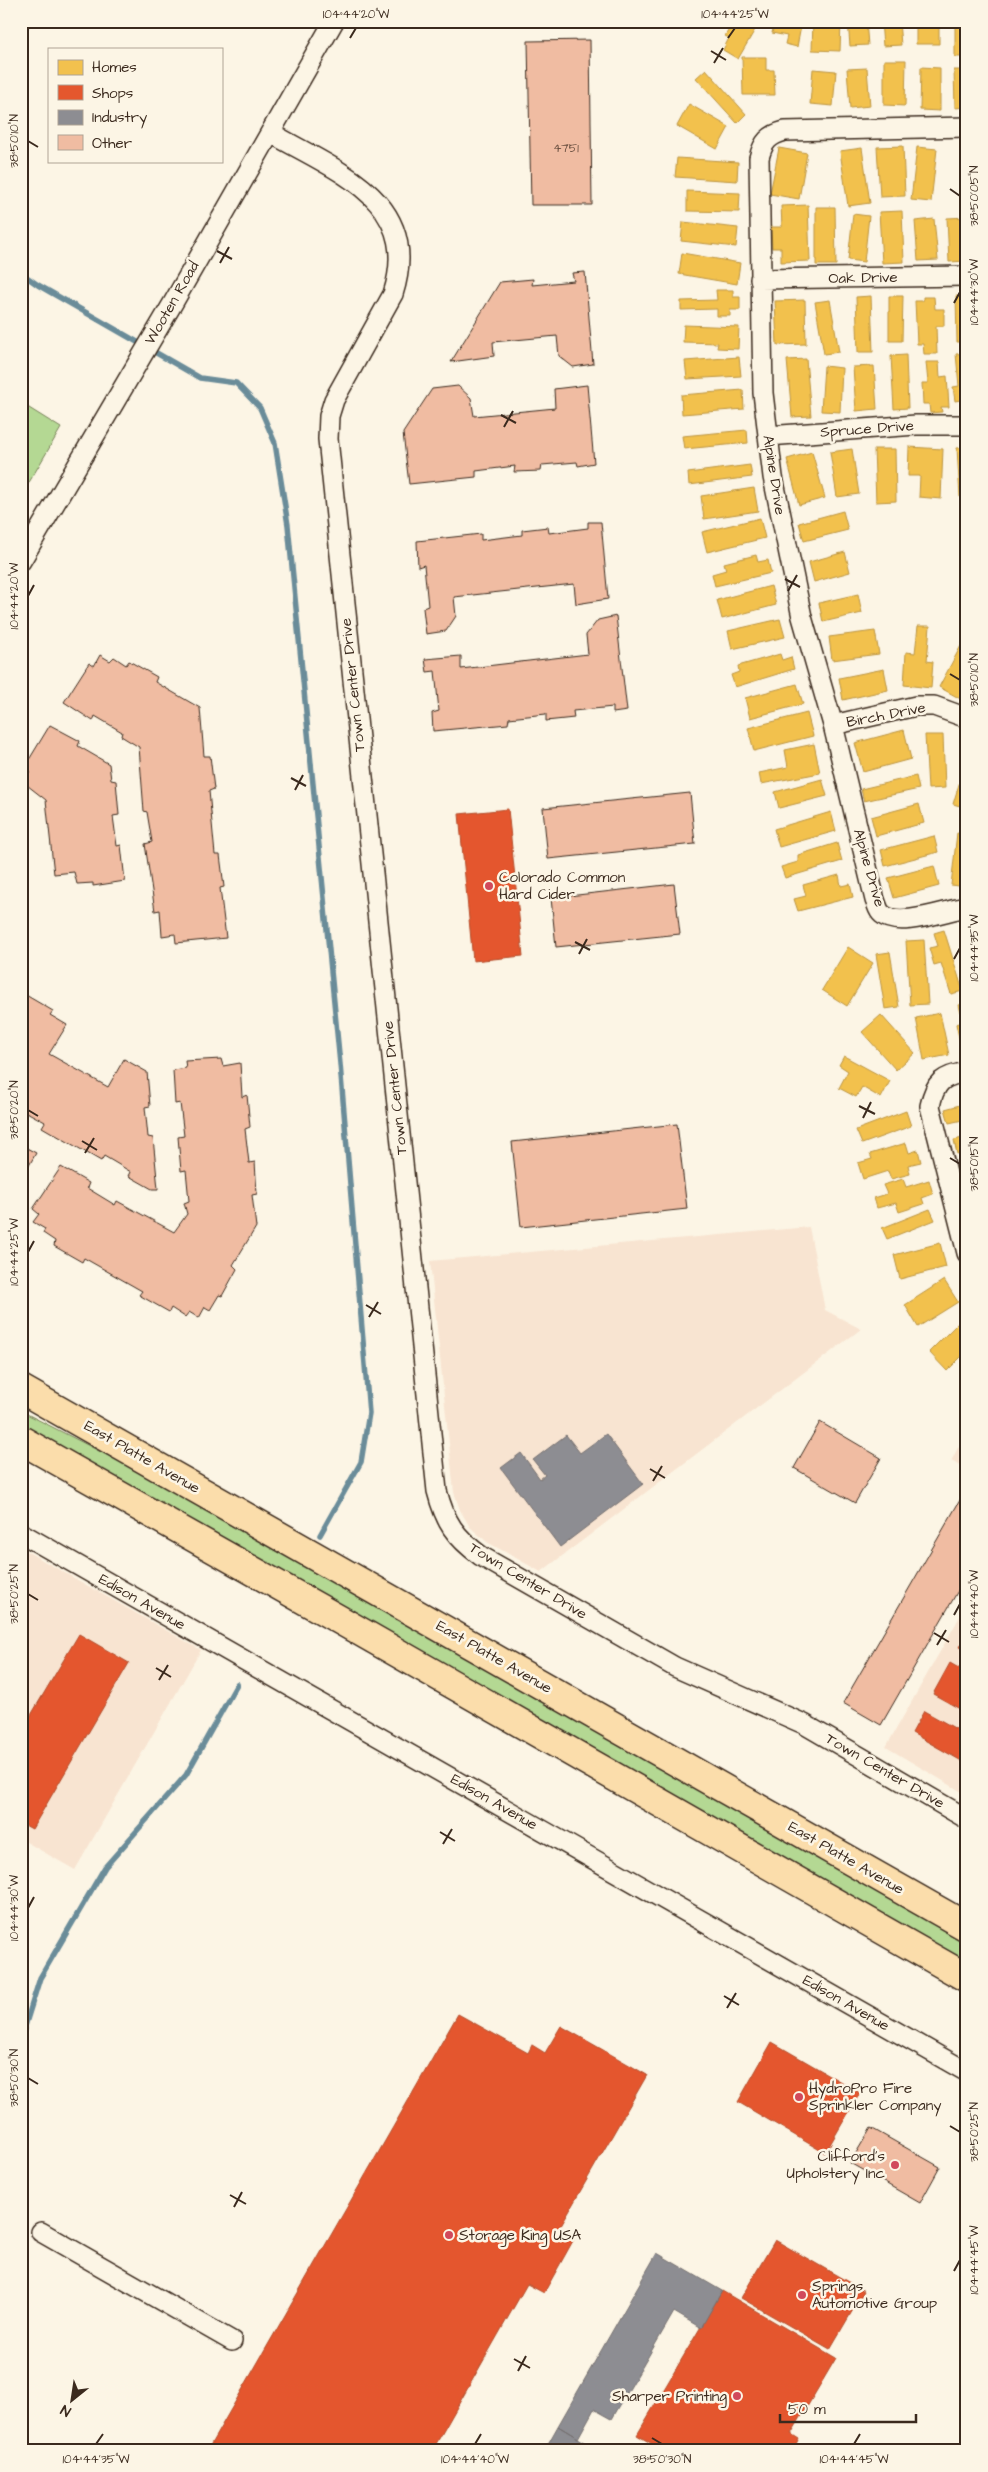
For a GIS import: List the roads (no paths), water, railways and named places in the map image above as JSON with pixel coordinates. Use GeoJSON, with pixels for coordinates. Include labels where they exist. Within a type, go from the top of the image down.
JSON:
{"type":"FeatureCollection","features":[{"type":"Feature","properties":{"kind":"highway","name":"East Platte Avenue"},"geometry":{"type":"LineString","coordinates":[[21,1389],[967,1927]]}},
{"type":"Feature","properties":{"kind":"highway"},"geometry":{"type":"LineString","coordinates":[[21,1440],[244,1565],[667,1809],[967,1978]]}},
{"type":"Feature","properties":{"kind":"highway"},"geometry":{"type":"LineString","coordinates":[[884,1930],[891,1954],[967,1997]]}},
{"type":"Feature","properties":{"kind":"street","name":"Wooten Road"},"geometry":{"type":"LineString","coordinates":[[21,561],[174,302],[334,21]]}},
{"type":"Feature","properties":{"kind":"street","name":"Alpine Drive"},"geometry":{"type":"LineString","coordinates":[[967,127],[785,131],[773,134],[763,145],[759,158],[763,393],[768,436],[784,537],[800,608],[833,725],[875,900],[880,913],[890,919],[904,920],[967,907]]}},
{"type":"Feature","properties":{"kind":"street","name":"Town Center Drive"},"geometry":{"type":"LineString","coordinates":[[271,134],[358,184],[378,201],[397,236],[400,256],[399,275],[393,294],[334,400],[329,416],[328,439],[437,1491],[443,1514],[454,1533],[481,1556],[675,1667],[804,1724],[967,1818]]}},
{"type":"Feature","properties":{"kind":"street","name":"Oak Drive"},"geometry":{"type":"LineString","coordinates":[[760,279],[967,276]]}},
{"type":"Feature","properties":{"kind":"street","name":"Spruce Drive"},"geometry":{"type":"LineString","coordinates":[[768,436],[916,425],[967,425]]}},
{"type":"Feature","properties":{"kind":"street","name":"Birch Drive"},"geometry":{"type":"LineString","coordinates":[[833,725],[916,706],[934,706],[967,718]]}},
{"type":"Feature","properties":{"kind":"street"},"geometry":{"type":"LineString","coordinates":[[967,1072],[952,1074],[940,1081],[933,1094],[930,1106],[967,1253]]}},
{"type":"Feature","properties":{"kind":"street","name":"Edison Avenue"},"geometry":{"type":"LineString","coordinates":[[21,1533],[967,2072]]}},
{"type":"Feature","properties":{"kind":"street"},"geometry":{"type":"LineString","coordinates":[[41,2232],[232,2342]]}},
{"type":"Feature","properties":{"kind":"waterway"},"geometry":{"type":"LineString","coordinates":[[21,36],[29,21]]}},
{"type":"Feature","properties":{"kind":"waterway"},"geometry":{"type":"LineString","coordinates":[[21,273],[38,285],[200,378],[236,383],[260,408],[275,443],[288,525],[340,1064],[369,1413],[361,1462],[320,1535]]}},
{"type":"Feature","properties":{"kind":"waterway"},"geometry":{"type":"LineString","coordinates":[[21,2039],[40,1978],[105,1867],[186,1775],[237,1684]]}},
{"type":"Feature","properties":{"kind":"place","name":"Colorado Common Hard Cider"},"geometry":{"type":"Point","coordinates":[489,886]}},
{"type":"Feature","properties":{"kind":"place","name":"HydroPro Fire Sprinkler Company"},"geometry":{"type":"Point","coordinates":[799,2097]}},
{"type":"Feature","properties":{"kind":"place","name":"Clifford's Upholstery Inc"},"geometry":{"type":"Point","coordinates":[895,2165]}},
{"type":"Feature","properties":{"kind":"place","name":"Storage King USA"},"geometry":{"type":"Point","coordinates":[449,2235]}},
{"type":"Feature","properties":{"kind":"place","name":"Springs Automotive Group"},"geometry":{"type":"Point","coordinates":[802,2295]}},
{"type":"Feature","properties":{"kind":"place","name":"Sharper Printing"},"geometry":{"type":"Point","coordinates":[737,2396]}}]}
